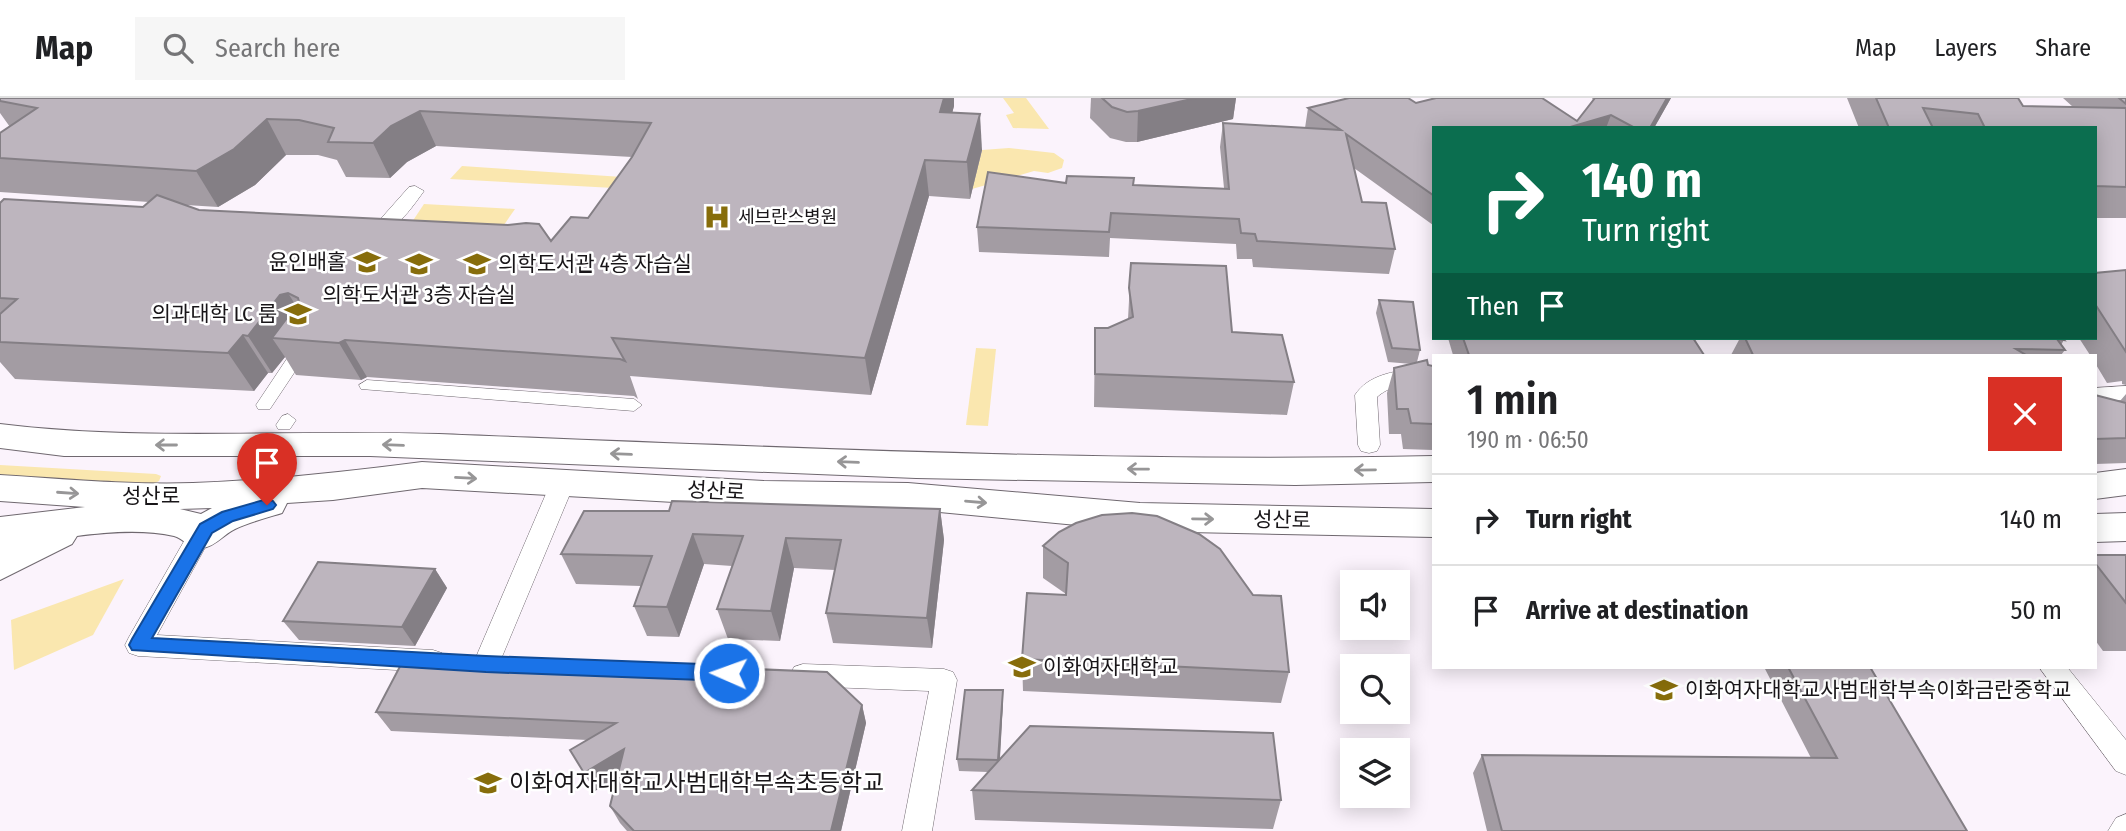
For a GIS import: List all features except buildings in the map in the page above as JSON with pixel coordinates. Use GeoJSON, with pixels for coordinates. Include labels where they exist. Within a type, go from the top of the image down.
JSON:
{"type":"FeatureCollection","features":[{"type":"Feature","properties":{"kind":"main road","name":"성산로"},"geometry":{"type":"LineString","coordinates":[[0,436],[64,444],[370,444],[930,465],[1295,472],[1432,469]]}},
{"type":"Feature","properties":{"kind":"main road","name":"성산로"},"geometry":{"type":"LineString","coordinates":[[0,488],[117,496],[193,496],[333,487],[422,475],[764,494],[908,496],[1140,517],[1432,523]]}},
{"type":"Feature","properties":{"kind":"main road"},"geometry":{"type":"LineString","coordinates":[[2097,486],[2126,482]]}},
{"type":"Feature","properties":{"kind":"main road"},"geometry":{"type":"LineString","coordinates":[[0,531],[100,519],[174,521],[188,524],[200,535],[206,528],[228,517],[333,487]]}},
{"type":"Feature","properties":{"kind":"main road"},"geometry":{"type":"LineString","coordinates":[[0,565],[38,542],[100,519],[193,496]]}},
{"type":"Feature","properties":{"kind":"main road"},"geometry":{"type":"LineString","coordinates":[[2097,500],[2126,498]]}},
{"type":"Feature","properties":{"kind":"main road"},"geometry":{"type":"LineString","coordinates":[[2097,528],[2126,527]]}},
{"type":"Feature","properties":{"kind":"street"},"geometry":{"type":"LineString","coordinates":[[351,234],[383,228],[415,191]]}},
{"type":"Feature","properties":{"kind":"street"},"geometry":{"type":"LineString","coordinates":[[264,405],[311,338]]}},
{"type":"Feature","properties":{"kind":"street"},"geometry":{"type":"LineString","coordinates":[[1369,444],[1366,395],[1374,385],[1432,376]]}},
{"type":"Feature","properties":{"kind":"street"},"geometry":{"type":"LineString","coordinates":[[367,385],[489,392],[634,405]]}},
{"type":"Feature","properties":{"kind":"street"},"geometry":{"type":"LineString","coordinates":[[2097,395],[2126,393]]}},
{"type":"Feature","properties":{"kind":"street"},"geometry":{"type":"LineString","coordinates":[[486,664],[563,482]]}},
{"type":"Feature","properties":{"kind":"street"},"geometry":{"type":"LineString","coordinates":[[200,535],[138,645],[514,665]]}},
{"type":"Feature","properties":{"kind":"street"},"geometry":{"type":"LineString","coordinates":[[2054,669],[2126,762]]}},
{"type":"Feature","properties":{"kind":"street"},"geometry":{"type":"LineString","coordinates":[[778,674],[944,680],[917,831]]}},
{"type":"Feature","properties":{"kind":"shaded area"},"geometry":{"type":"Polygon","coordinates":[[[1003,98],[1026,98],[1049,129],[1013,128],[1006,115],[1014,113],[1003,98]]]}},
{"type":"Feature","properties":{"kind":"shaded area"},"geometry":{"type":"Polygon","coordinates":[[[1009,148],[1054,153],[1064,160],[1062,168],[1048,173],[1034,171],[972,189],[982,150],[1009,148]]]}},
{"type":"Feature","properties":{"kind":"shaded area"},"geometry":{"type":"Polygon","coordinates":[[[462,166],[637,178],[632,189],[450,179],[462,166]]]}},
{"type":"Feature","properties":{"kind":"shaded area"},"geometry":{"type":"Polygon","coordinates":[[[424,204],[515,209],[492,242],[410,225],[424,204]]]}},
{"type":"Feature","properties":{"kind":"shaded area"},"geometry":{"type":"Polygon","coordinates":[[[976,348],[996,349],[988,426],[966,425],[976,348]]]}},
{"type":"Feature","properties":{"kind":"shaded area"},"geometry":{"type":"Polygon","coordinates":[[[0,465],[161,476],[159,481],[149,486],[0,475],[0,465]]]}},
{"type":"Feature","properties":{"kind":"shaded area"},"geometry":{"type":"Polygon","coordinates":[[[124,579],[93,635],[14,670],[11,620],[124,579]]]}},
{"type":"Feature","properties":{"kind":"place","name":"세브란스병원"},"geometry":{"type":"Point","coordinates":[717,217]}},
{"type":"Feature","properties":{"kind":"place","name":"윤인배홀"},"geometry":{"type":"Point","coordinates":[367,262]}},
{"type":"Feature","properties":{"kind":"place","name":"의학도서관 3층 자습실"},"geometry":{"type":"Point","coordinates":[419,264]}},
{"type":"Feature","properties":{"kind":"place","name":"의학도서관 4층 자습실"},"geometry":{"type":"Point","coordinates":[477,264]}},
{"type":"Feature","properties":{"kind":"place","name":"의과대학 LC 룸"},"geometry":{"type":"Point","coordinates":[298,314]}},
{"type":"Feature","properties":{"kind":"place","name":"이화여자대학교"},"geometry":{"type":"Point","coordinates":[1022,667]}},
{"type":"Feature","properties":{"kind":"place","name":"이화여자대학교사범대학부속이화금란중학교"},"geometry":{"type":"Point","coordinates":[1664,690]}},
{"type":"Feature","properties":{"kind":"place","name":"이화여자대학교사범대학부속초등학교"},"geometry":{"type":"Point","coordinates":[488,783]}},
{"type":"Feature","properties":{"kind":"route"},"geometry":{"type":"LineString","coordinates":[[267,505],[228,517],[206,528],[138,645],[486,664],[729,673]]}}]}
